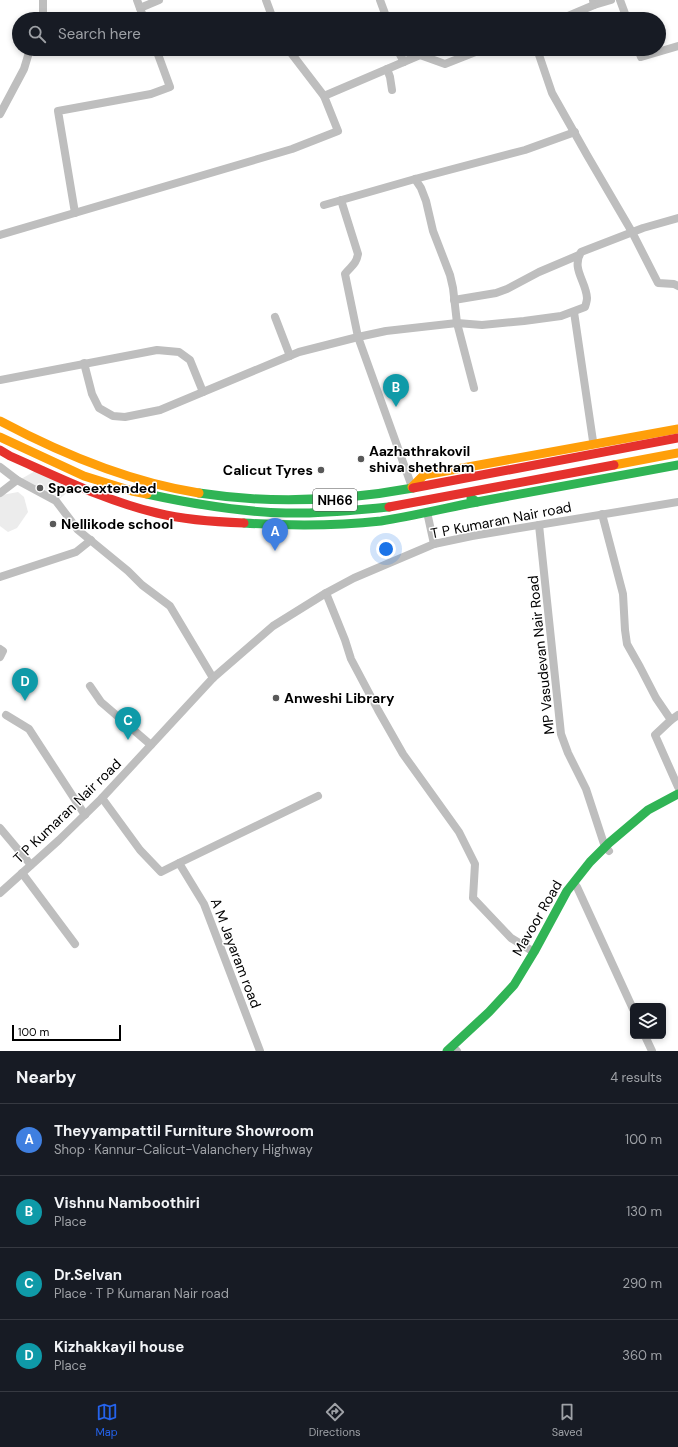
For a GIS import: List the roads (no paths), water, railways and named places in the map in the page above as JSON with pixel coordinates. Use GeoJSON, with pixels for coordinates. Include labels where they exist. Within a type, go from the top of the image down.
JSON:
{"type":"FeatureCollection","features":[{"type":"Feature","properties":{"kind":"main road","name":"NH66"},"geometry":{"type":"LineString","coordinates":[[0,421],[52,448],[107,470],[162,486],[203,494],[249,499],[315,500],[376,495],[678,438]]}},
{"type":"Feature","properties":{"kind":"main road"},"geometry":{"type":"LineString","coordinates":[[412,487],[424,475],[678,429]]}},
{"type":"Feature","properties":{"kind":"main road","name":"NH66"},"geometry":{"type":"LineString","coordinates":[[0,437],[84,476],[126,488],[182,502],[228,509],[285,513],[334,512],[397,506],[678,453]]}},
{"type":"Feature","properties":{"kind":"main road"},"geometry":{"type":"LineString","coordinates":[[0,450],[10,456],[110,499],[149,512],[191,519],[246,524],[319,525],[368,522],[678,464]]}},
{"type":"Feature","properties":{"kind":"main road"},"geometry":{"type":"LineString","coordinates":[[461,493],[477,502]]}},
{"type":"Feature","properties":{"kind":"main road","name":"Mavoor Road"},"geometry":{"type":"LineString","coordinates":[[454,1051],[492,1017],[518,989],[539,955],[571,894],[607,849],[648,810],[678,794]]}},
{"type":"Feature","properties":{"kind":"main road","name":"Mavoor Road"},"geometry":{"type":"LineString","coordinates":[[454,1051],[502,1000],[514,985],[534,952],[567,891],[590,862],[649,816],[678,801]]}},
{"type":"Feature","properties":{"kind":"street"},"geometry":{"type":"LineString","coordinates":[[43,12],[44,0]]}},
{"type":"Feature","properties":{"kind":"street"},"geometry":{"type":"LineString","coordinates":[[137,0],[141,12]]}},
{"type":"Feature","properties":{"kind":"street"},"geometry":{"type":"LineString","coordinates":[[144,12],[159,0]]}},
{"type":"Feature","properties":{"kind":"street"},"geometry":{"type":"LineString","coordinates":[[266,0],[271,12]]}},
{"type":"Feature","properties":{"kind":"street"},"geometry":{"type":"LineString","coordinates":[[380,0],[384,12]]}},
{"type":"Feature","properties":{"kind":"street"},"geometry":{"type":"LineString","coordinates":[[575,12],[594,3],[611,0]]}},
{"type":"Feature","properties":{"kind":"street"},"geometry":{"type":"LineString","coordinates":[[620,0],[624,12]]}},
{"type":"Feature","properties":{"kind":"street"},"geometry":{"type":"LineString","coordinates":[[666,50],[678,46]]}},
{"type":"Feature","properties":{"kind":"street"},"geometry":{"type":"LineString","coordinates":[[0,114],[24,69],[28,56]]}},
{"type":"Feature","properties":{"kind":"street"},"geometry":{"type":"LineString","coordinates":[[75,213],[58,111],[151,94],[170,87],[159,56]]}},
{"type":"Feature","properties":{"kind":"street"},"geometry":{"type":"LineString","coordinates":[[0,235],[292,150],[338,130],[324,96],[293,56]]}},
{"type":"Feature","properties":{"kind":"street"},"geometry":{"type":"LineString","coordinates":[[401,56],[404,62]]}},
{"type":"Feature","properties":{"kind":"street"},"geometry":{"type":"LineString","coordinates":[[324,96],[418,56]]}},
{"type":"Feature","properties":{"kind":"street"},"geometry":{"type":"LineString","coordinates":[[423,56],[445,64],[465,56]]}},
{"type":"Feature","properties":{"kind":"street"},"geometry":{"type":"LineString","coordinates":[[539,56],[552,93],[575,132],[586,155],[632,232],[658,284],[674,284],[678,286]]}},
{"type":"Feature","properties":{"kind":"street"},"geometry":{"type":"LineString","coordinates":[[387,69],[392,90]]}},
{"type":"Feature","properties":{"kind":"street"},"geometry":{"type":"LineString","coordinates":[[324,205],[525,150],[575,132]]}},
{"type":"Feature","properties":{"kind":"street"},"geometry":{"type":"LineString","coordinates":[[415,179],[421,188],[426,201],[433,231],[450,275],[457,323],[474,388]]}},
{"type":"Feature","properties":{"kind":"street"},"geometry":{"type":"LineString","coordinates":[[341,200],[358,254],[356,263],[346,274],[346,282],[358,337],[412,487]]}},
{"type":"Feature","properties":{"kind":"street"},"geometry":{"type":"LineString","coordinates":[[454,300],[496,293],[508,289],[539,272],[579,255],[581,252],[663,221],[678,218]]}},
{"type":"Feature","properties":{"kind":"street"},"geometry":{"type":"LineString","coordinates":[[84,364],[92,394],[99,408],[113,416],[125,417],[160,410],[299,352],[358,337],[386,331],[457,323],[482,325],[561,316],[574,312],[585,307],[587,298],[583,280],[578,271],[577,260],[579,255]]}},
{"type":"Feature","properties":{"kind":"street"},"geometry":{"type":"LineString","coordinates":[[574,312],[593,440]]}},
{"type":"Feature","properties":{"kind":"street"},"geometry":{"type":"LineString","coordinates":[[275,317],[290,356]]}},
{"type":"Feature","properties":{"kind":"street"},"geometry":{"type":"LineString","coordinates":[[0,380],[157,350],[179,352],[190,360],[203,392]]}},
{"type":"Feature","properties":{"kind":"street"},"geometry":{"type":"LineString","coordinates":[[0,467],[16,480],[56,501],[78,530],[128,570],[142,586],[170,606],[213,678]]}},
{"type":"Feature","properties":{"kind":"street"},"geometry":{"type":"LineString","coordinates":[[0,493],[16,480]]}},
{"type":"Feature","properties":{"kind":"street","name":"T P Kumaran Nair road"},"geometry":{"type":"LineString","coordinates":[[0,893],[102,798],[213,678],[273,626],[326,593],[354,578],[434,544],[678,502]]}},
{"type":"Feature","properties":{"kind":"street"},"geometry":{"type":"LineString","coordinates":[[427,512],[434,544]]}},
{"type":"Feature","properties":{"kind":"street"},"geometry":{"type":"LineString","coordinates":[[602,514],[623,594],[627,644],[656,698],[670,720]]}},
{"type":"Feature","properties":{"kind":"street","name":"MP Vasudevan Nair Road"},"geometry":{"type":"LineString","coordinates":[[539,525],[561,734],[586,789],[607,849]]}},
{"type":"Feature","properties":{"kind":"street"},"geometry":{"type":"LineString","coordinates":[[0,576],[76,552],[91,540]]}},
{"type":"Feature","properties":{"kind":"street"},"geometry":{"type":"LineString","coordinates":[[326,593],[351,659],[375,704],[403,754],[459,832],[475,864],[472,898],[511,938],[534,952]]}},
{"type":"Feature","properties":{"kind":"street"},"geometry":{"type":"LineString","coordinates":[[0,649],[3,651],[0,657]]}},
{"type":"Feature","properties":{"kind":"street"},"geometry":{"type":"LineString","coordinates":[[90,686],[101,702],[151,745]]}},
{"type":"Feature","properties":{"kind":"street"},"geometry":{"type":"LineString","coordinates":[[6,714],[29,729],[84,815]]}},
{"type":"Feature","properties":{"kind":"street"},"geometry":{"type":"LineString","coordinates":[[678,715],[670,720],[655,735],[678,787]]}},
{"type":"Feature","properties":{"kind":"street"},"geometry":{"type":"LineString","coordinates":[[102,798],[140,850],[161,872],[318,796]]}},
{"type":"Feature","properties":{"kind":"street"},"geometry":{"type":"LineString","coordinates":[[0,828],[31,865]]}},
{"type":"Feature","properties":{"kind":"street","name":"A M Jayaram road"},"geometry":{"type":"LineString","coordinates":[[179,863],[204,904],[260,1051]]}},
{"type":"Feature","properties":{"kind":"street"},"geometry":{"type":"LineString","coordinates":[[22,873],[75,944]]}},
{"type":"Feature","properties":{"kind":"street"},"geometry":{"type":"LineString","coordinates":[[577,887],[630,1003]]}},
{"type":"Feature","properties":{"kind":"street"},"geometry":{"type":"LineString","coordinates":[[647,1039],[652,1051]]}},
{"type":"Feature","properties":{"kind":"place","name":"Vishnu Namboothiri"},"geometry":{"type":"Point","coordinates":[396,407]}},
{"type":"Feature","properties":{"kind":"place","name":"Aazhathrakovil shiva shethram"},"geometry":{"type":"Point","coordinates":[361,459]}},
{"type":"Feature","properties":{"kind":"place","name":"Calicut Tyres"},"geometry":{"type":"Point","coordinates":[321,470]}},
{"type":"Feature","properties":{"kind":"place","name":"Spaceextended"},"geometry":{"type":"Point","coordinates":[40,488]}},
{"type":"Feature","properties":{"kind":"place","name":"Nellikode school"},"geometry":{"type":"Point","coordinates":[53,524]}},
{"type":"Feature","properties":{"kind":"place","name":"Theyyampattil Furniture Showroom"},"geometry":{"type":"Point","coordinates":[275,551]}},
{"type":"Feature","properties":{"kind":"place","name":"Anweshi Library"},"geometry":{"type":"Point","coordinates":[276,698]}},
{"type":"Feature","properties":{"kind":"place","name":"Kizhakkayil house"},"geometry":{"type":"Point","coordinates":[25,701]}},
{"type":"Feature","properties":{"kind":"place","name":"Dr.Selvan"},"geometry":{"type":"Point","coordinates":[128,740]}}]}
